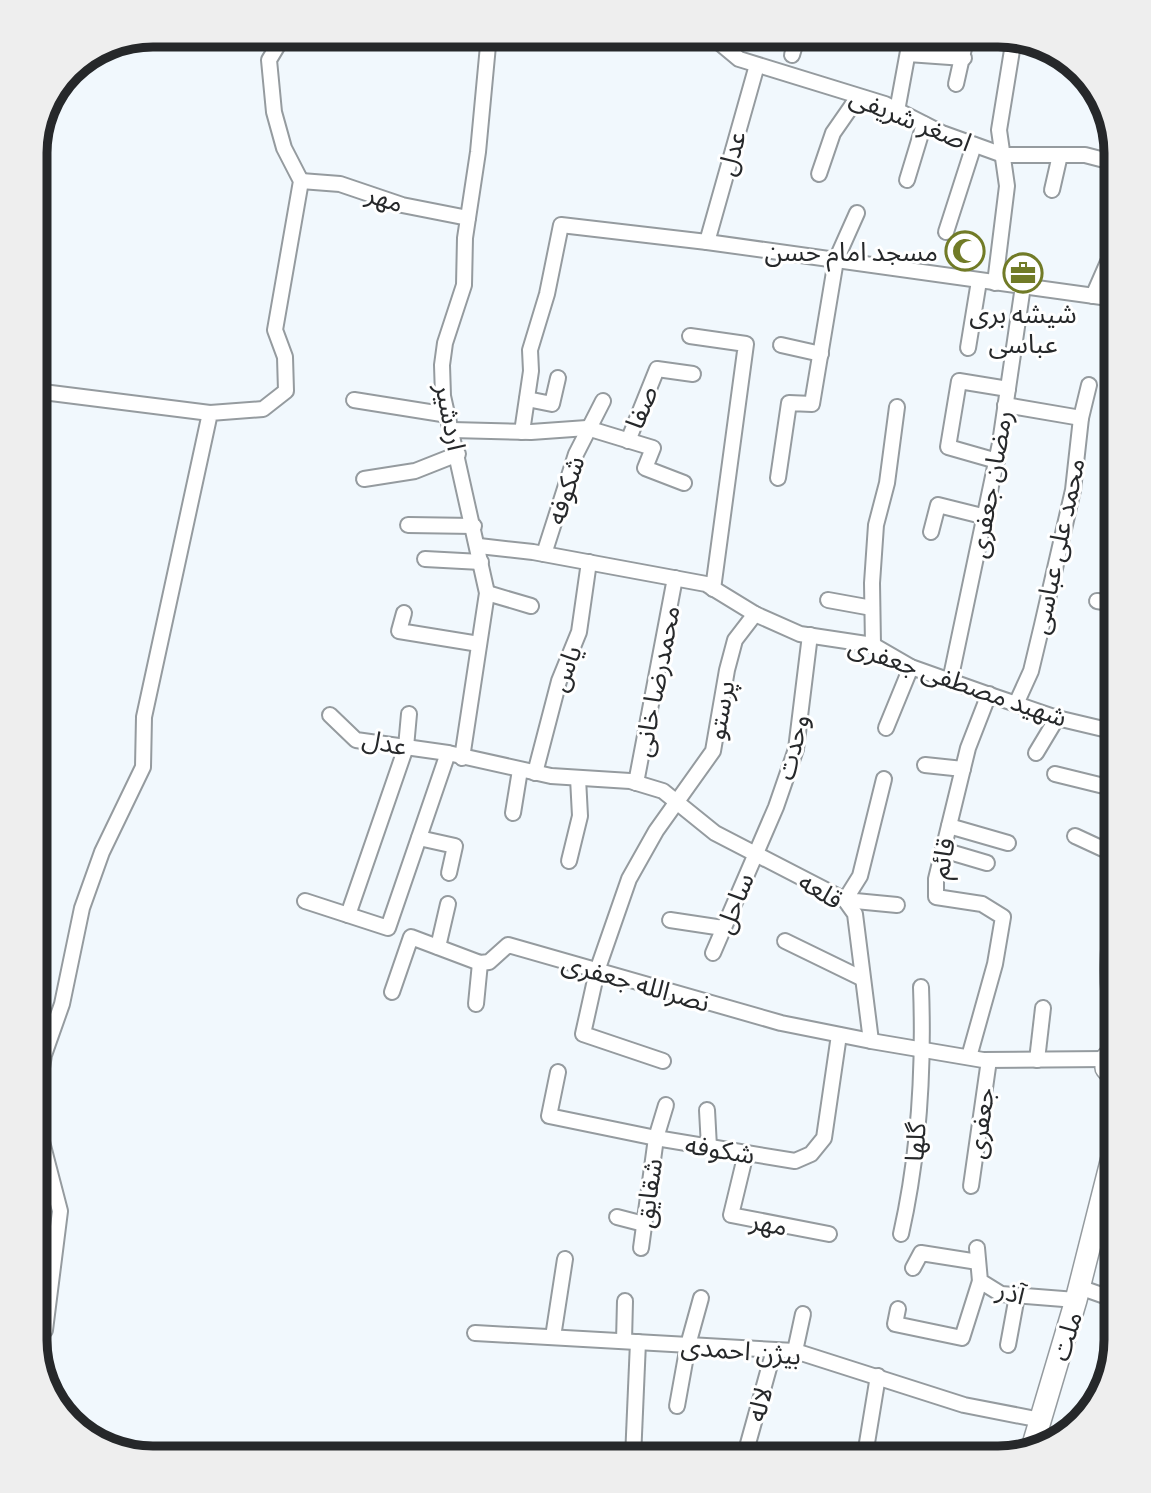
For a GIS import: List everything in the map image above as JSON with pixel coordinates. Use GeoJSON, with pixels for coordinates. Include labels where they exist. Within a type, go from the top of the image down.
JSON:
{"type":"FeatureCollection","features":[{"type":"Feature","properties":{"kind":"street"},"geometry":{"type":"LineString","coordinates":[[47,393],[210,413],[263,409],[286,391],[285,357],[275,330],[301,181],[284,148],[274,112],[269,60],[277,47]]}},
{"type":"Feature","properties":{"kind":"street","name":"اردشیر"},"geometry":{"type":"LineString","coordinates":[[348,915],[388,928],[419,838],[455,755],[479,644],[486,593],[479,546],[448,415],[442,365],[464,285],[468,218],[478,152],[488,47]]}},
{"type":"Feature","properties":{"kind":"street","name":"اصغر شریفی"},"geometry":{"type":"LineString","coordinates":[[726,47],[739,59],[897,111],[1003,155],[1085,155],[1104,160]]}},
{"type":"Feature","properties":{"kind":"street"},"geometry":{"type":"LineString","coordinates":[[792,55],[794,47]]}},
{"type":"Feature","properties":{"kind":"street"},"geometry":{"type":"LineString","coordinates":[[897,111],[909,47]]}},
{"type":"Feature","properties":{"kind":"street"},"geometry":{"type":"LineString","coordinates":[[956,84],[965,47]]}},
{"type":"Feature","properties":{"kind":"street"},"geometry":{"type":"LineString","coordinates":[[995,283],[1007,186],[999,130],[1012,48]]}},
{"type":"Feature","properties":{"kind":"street"},"geometry":{"type":"LineString","coordinates":[[908,54],[964,58]]}},
{"type":"Feature","properties":{"kind":"street","name":"عدل"},"geometry":{"type":"LineString","coordinates":[[707,242],[757,65]]}},
{"type":"Feature","properties":{"kind":"street"},"geometry":{"type":"LineString","coordinates":[[819,174],[833,132],[858,97]]}},
{"type":"Feature","properties":{"kind":"street"},"geometry":{"type":"LineString","coordinates":[[907,180],[924,124]]}},
{"type":"Feature","properties":{"kind":"street"},"geometry":{"type":"LineString","coordinates":[[946,232],[974,145]]}},
{"type":"Feature","properties":{"kind":"street"},"geometry":{"type":"LineString","coordinates":[[1052,190],[1060,155]]}},
{"type":"Feature","properties":{"kind":"street","name":"مهر"},"geometry":{"type":"LineString","coordinates":[[301,181],[340,184],[402,205],[468,218]]}},
{"type":"Feature","properties":{"kind":"street"},"geometry":{"type":"LineString","coordinates":[[778,478],[789,403],[813,404],[836,260],[857,213]]}},
{"type":"Feature","properties":{"kind":"street"},"geometry":{"type":"LineString","coordinates":[[522,432],[531,371],[530,350],[547,294],[561,225],[707,242],[1104,297]]}},
{"type":"Feature","properties":{"kind":"street"},"geometry":{"type":"LineString","coordinates":[[1093,296],[1104,271]]}},
{"type":"Feature","properties":{"kind":"street"},"geometry":{"type":"LineString","coordinates":[[968,348],[979,281]]}},
{"type":"Feature","properties":{"kind":"street","name":"رمضان جعفری"},"geometry":{"type":"LineString","coordinates":[[950,681],[997,461],[1023,286]]}},
{"type":"Feature","properties":{"kind":"street"},"geometry":{"type":"LineString","coordinates":[[690,336],[746,344],[713,589]]}},
{"type":"Feature","properties":{"kind":"street"},"geometry":{"type":"LineString","coordinates":[[781,345],[821,354]]}},
{"type":"Feature","properties":{"kind":"street","name":"صفا"},"geometry":{"type":"LineString","coordinates":[[628,440],[657,369],[693,374]]}},
{"type":"Feature","properties":{"kind":"street"},"geometry":{"type":"LineString","coordinates":[[527,398],[552,404],[558,378]]}},
{"type":"Feature","properties":{"kind":"street"},"geometry":{"type":"LineString","coordinates":[[997,461],[948,447],[958,381],[1008,389]]}},
{"type":"Feature","properties":{"kind":"street","name":"محمد علی عباسی"},"geometry":{"type":"LineString","coordinates":[[1016,704],[1031,671],[1073,490],[1081,418],[1089,385]]}},
{"type":"Feature","properties":{"kind":"street"},"geometry":{"type":"LineString","coordinates":[[354,400],[448,415]]}},
{"type":"Feature","properties":{"kind":"street","name":"شکوفه"},"geometry":{"type":"LineString","coordinates":[[544,554],[587,428],[603,401]]}},
{"type":"Feature","properties":{"kind":"street"},"geometry":{"type":"LineString","coordinates":[[1005,405],[1081,418]]}},
{"type":"Feature","properties":{"kind":"street"},"geometry":{"type":"LineString","coordinates":[[873,645],[876,525],[887,483],[897,407]]}},
{"type":"Feature","properties":{"kind":"street"},"geometry":{"type":"LineString","coordinates":[[47,1046],[62,1004],[82,908],[102,852],[143,767],[144,717],[210,413]]}},
{"type":"Feature","properties":{"kind":"street"},"geometry":{"type":"LineString","coordinates":[[452,430],[522,432],[587,428],[653,448],[645,468],[684,482]]}},
{"type":"Feature","properties":{"kind":"street"},"geometry":{"type":"LineString","coordinates":[[364,479],[415,471],[458,454]]}},
{"type":"Feature","properties":{"kind":"street"},"geometry":{"type":"LineString","coordinates":[[931,532],[938,505],[985,517]]}},
{"type":"Feature","properties":{"kind":"street"},"geometry":{"type":"LineString","coordinates":[[408,525],[474,526]]}},
{"type":"Feature","properties":{"kind":"street","name":"شهید مصطفی جعفری"},"geometry":{"type":"LineString","coordinates":[[479,546],[544,554],[706,584],[755,614],[800,634],[873,645],[911,667],[1057,718],[1104,729]]}},
{"type":"Feature","properties":{"kind":"street"},"geometry":{"type":"LineString","coordinates":[[425,559],[481,562]]}},
{"type":"Feature","properties":{"kind":"street","name":"یاس"},"geometry":{"type":"LineString","coordinates":[[535,773],[559,681],[579,632],[589,562]]}},
{"type":"Feature","properties":{"kind":"street","name":"محمدرضا خانی"},"geometry":{"type":"LineString","coordinates":[[636,783],[675,578]]}},
{"type":"Feature","properties":{"kind":"street"},"geometry":{"type":"LineString","coordinates":[[486,593],[531,606]]}},
{"type":"Feature","properties":{"kind":"street"},"geometry":{"type":"LineString","coordinates":[[828,600],[872,608]]}},
{"type":"Feature","properties":{"kind":"street"},"geometry":{"type":"LineString","coordinates":[[1097,601],[1104,602]]}},
{"type":"Feature","properties":{"kind":"street"},"geometry":{"type":"LineString","coordinates":[[404,613],[399,631],[479,644]]}},
{"type":"Feature","properties":{"kind":"street","name":"پرستو"},"geometry":{"type":"LineString","coordinates":[[663,1061],[583,1034],[597,971],[629,879],[656,831],[713,751],[735,640],[755,614]]}},
{"type":"Feature","properties":{"kind":"street","name":"وحدت"},"geometry":{"type":"LineString","coordinates":[[754,854],[776,807],[796,749],[810,635]]}},
{"type":"Feature","properties":{"kind":"street"},"geometry":{"type":"LineString","coordinates":[[886,729],[899,690],[911,667]]}},
{"type":"Feature","properties":{"kind":"street","name":"قائم"},"geometry":{"type":"LineString","coordinates":[[969,1057],[995,964],[1003,917],[982,904],[936,897],[936,879],[963,769],[989,694]]}},
{"type":"Feature","properties":{"kind":"street"},"geometry":{"type":"LineString","coordinates":[[305,901],[348,915],[406,747],[409,714]]}},
{"type":"Feature","properties":{"kind":"street","name":"عدل"},"geometry":{"type":"LineString","coordinates":[[330,715],[356,740],[455,755]]}},
{"type":"Feature","properties":{"kind":"street"},"geometry":{"type":"LineString","coordinates":[[1036,753],[1057,718]]}},
{"type":"Feature","properties":{"kind":"street","name":"قلعه"},"geometry":{"type":"LineString","coordinates":[[455,755],[535,773],[636,783],[663,791],[715,833],[845,900],[855,914],[871,1041]]}},
{"type":"Feature","properties":{"kind":"street"},"geometry":{"type":"LineString","coordinates":[[925,765],[963,769]]}},
{"type":"Feature","properties":{"kind":"street"},"geometry":{"type":"LineString","coordinates":[[513,813],[520,770]]}},
{"type":"Feature","properties":{"kind":"street"},"geometry":{"type":"LineString","coordinates":[[1055,774],[1104,786]]}},
{"type":"Feature","properties":{"kind":"street"},"geometry":{"type":"LineString","coordinates":[[569,861],[580,816],[578,778]]}},
{"type":"Feature","properties":{"kind":"street"},"geometry":{"type":"LineString","coordinates":[[884,779],[860,876],[845,900],[897,905]]}},
{"type":"Feature","properties":{"kind":"street"},"geometry":{"type":"LineString","coordinates":[[949,826],[1007,843]]}},
{"type":"Feature","properties":{"kind":"street"},"geometry":{"type":"LineString","coordinates":[[1075,836],[1104,849]]}},
{"type":"Feature","properties":{"kind":"street"},"geometry":{"type":"LineString","coordinates":[[419,838],[455,846],[450,873]]}},
{"type":"Feature","properties":{"kind":"street"},"geometry":{"type":"LineString","coordinates":[[943,850],[988,863]]}},
{"type":"Feature","properties":{"kind":"street","name":"ساحل"},"geometry":{"type":"LineString","coordinates":[[713,953],[754,854]]}},
{"type":"Feature","properties":{"kind":"street"},"geometry":{"type":"LineString","coordinates":[[438,947],[448,904]]}},
{"type":"Feature","properties":{"kind":"street"},"geometry":{"type":"LineString","coordinates":[[670,920],[723,928]]}},
{"type":"Feature","properties":{"kind":"street"},"geometry":{"type":"LineString","coordinates":[[392,992],[411,937],[480,963],[476,1004]]}},
{"type":"Feature","properties":{"kind":"street"},"geometry":{"type":"LineString","coordinates":[[785,941],[861,978]]}},
{"type":"Feature","properties":{"kind":"street","name":"نصرالله جعفری"},"geometry":{"type":"LineString","coordinates":[[480,963],[489,962],[508,945],[781,1023],[871,1041]]}},
{"type":"Feature","properties":{"kind":"street","name":"گلها"},"geometry":{"type":"LineString","coordinates":[[901,1234],[911,1186],[923,1050],[921,987]]}},
{"type":"Feature","properties":{"kind":"street"},"geometry":{"type":"LineString","coordinates":[[1037,1060],[1043,1008]]}},
{"type":"Feature","properties":{"kind":"street","name":"شکوفه"},"geometry":{"type":"LineString","coordinates":[[558,1072],[549,1116],[656,1138],[794,1161],[811,1154],[824,1138],[839,1035]]}},
{"type":"Feature","properties":{"kind":"street"},"geometry":{"type":"LineString","coordinates":[[871,1041],[989,1060],[1037,1060],[1104,1054]]}},
{"type":"Feature","properties":{"kind":"street","name":"جعفری"},"geometry":{"type":"LineString","coordinates":[[971,1186],[989,1060]]}},
{"type":"Feature","properties":{"kind":"street","name":"شقایق"},"geometry":{"type":"LineString","coordinates":[[641,1248],[656,1138],[666,1105]]}},
{"type":"Feature","properties":{"kind":"street"},"geometry":{"type":"LineString","coordinates":[[707,1110],[709,1147]]}},
{"type":"Feature","properties":{"kind":"street","name":"مهر"},"geometry":{"type":"LineString","coordinates":[[746,1153],[731,1215],[829,1234]]}},
{"type":"Feature","properties":{"kind":"street"},"geometry":{"type":"LineString","coordinates":[[47,1161],[60,1211],[47,1314]]}},
{"type":"Feature","properties":{"kind":"street","name":"ملت"},"geometry":{"type":"LineString","coordinates":[[1035,1439],[1104,1206]]}},
{"type":"Feature","properties":{"kind":"street"},"geometry":{"type":"LineString","coordinates":[[617,1217],[644,1224]]}},
{"type":"Feature","properties":{"kind":"street","name":"آذر"},"geometry":{"type":"LineString","coordinates":[[913,1268],[921,1253],[977,1255],[980,1282],[1001,1294],[1017,1296],[1078,1293],[1104,1298]]}},
{"type":"Feature","properties":{"kind":"street"},"geometry":{"type":"LineString","coordinates":[[553,1338],[565,1259]]}},
{"type":"Feature","properties":{"kind":"street"},"geometry":{"type":"LineString","coordinates":[[898,1309],[895,1324],[962,1338],[980,1282]]}},
{"type":"Feature","properties":{"kind":"street"},"geometry":{"type":"LineString","coordinates":[[1008,1345],[1017,1296]]}},
{"type":"Feature","properties":{"kind":"street"},"geometry":{"type":"LineString","coordinates":[[677,1406],[688,1345],[701,1298]]}},
{"type":"Feature","properties":{"kind":"street"},"geometry":{"type":"LineString","coordinates":[[625,1301],[631,1342],[633,1446]]}},
{"type":"Feature","properties":{"kind":"street"},"geometry":{"type":"LineString","coordinates":[[795,1352],[803,1314]]}},
{"type":"Feature","properties":{"kind":"street","name":"بیژن احمدی"},"geometry":{"type":"LineString","coordinates":[[475,1333],[795,1352],[964,1405],[1041,1420]]}},
{"type":"Feature","properties":{"kind":"street","name":"لاله"},"geometry":{"type":"LineString","coordinates":[[747,1446],[774,1350]]}},
{"type":"Feature","properties":{"kind":"street"},"geometry":{"type":"LineString","coordinates":[[866,1446],[878,1376]]}},
{"type":"Feature","properties":{"kind":"place","name":"مسجد امام حسن"},"geometry":{"type":"Point","coordinates":[965,251]}},
{"type":"Feature","properties":{"kind":"place","name":"شیشه بری عباسی"},"geometry":{"type":"Point","coordinates":[1023,273]}}]}
